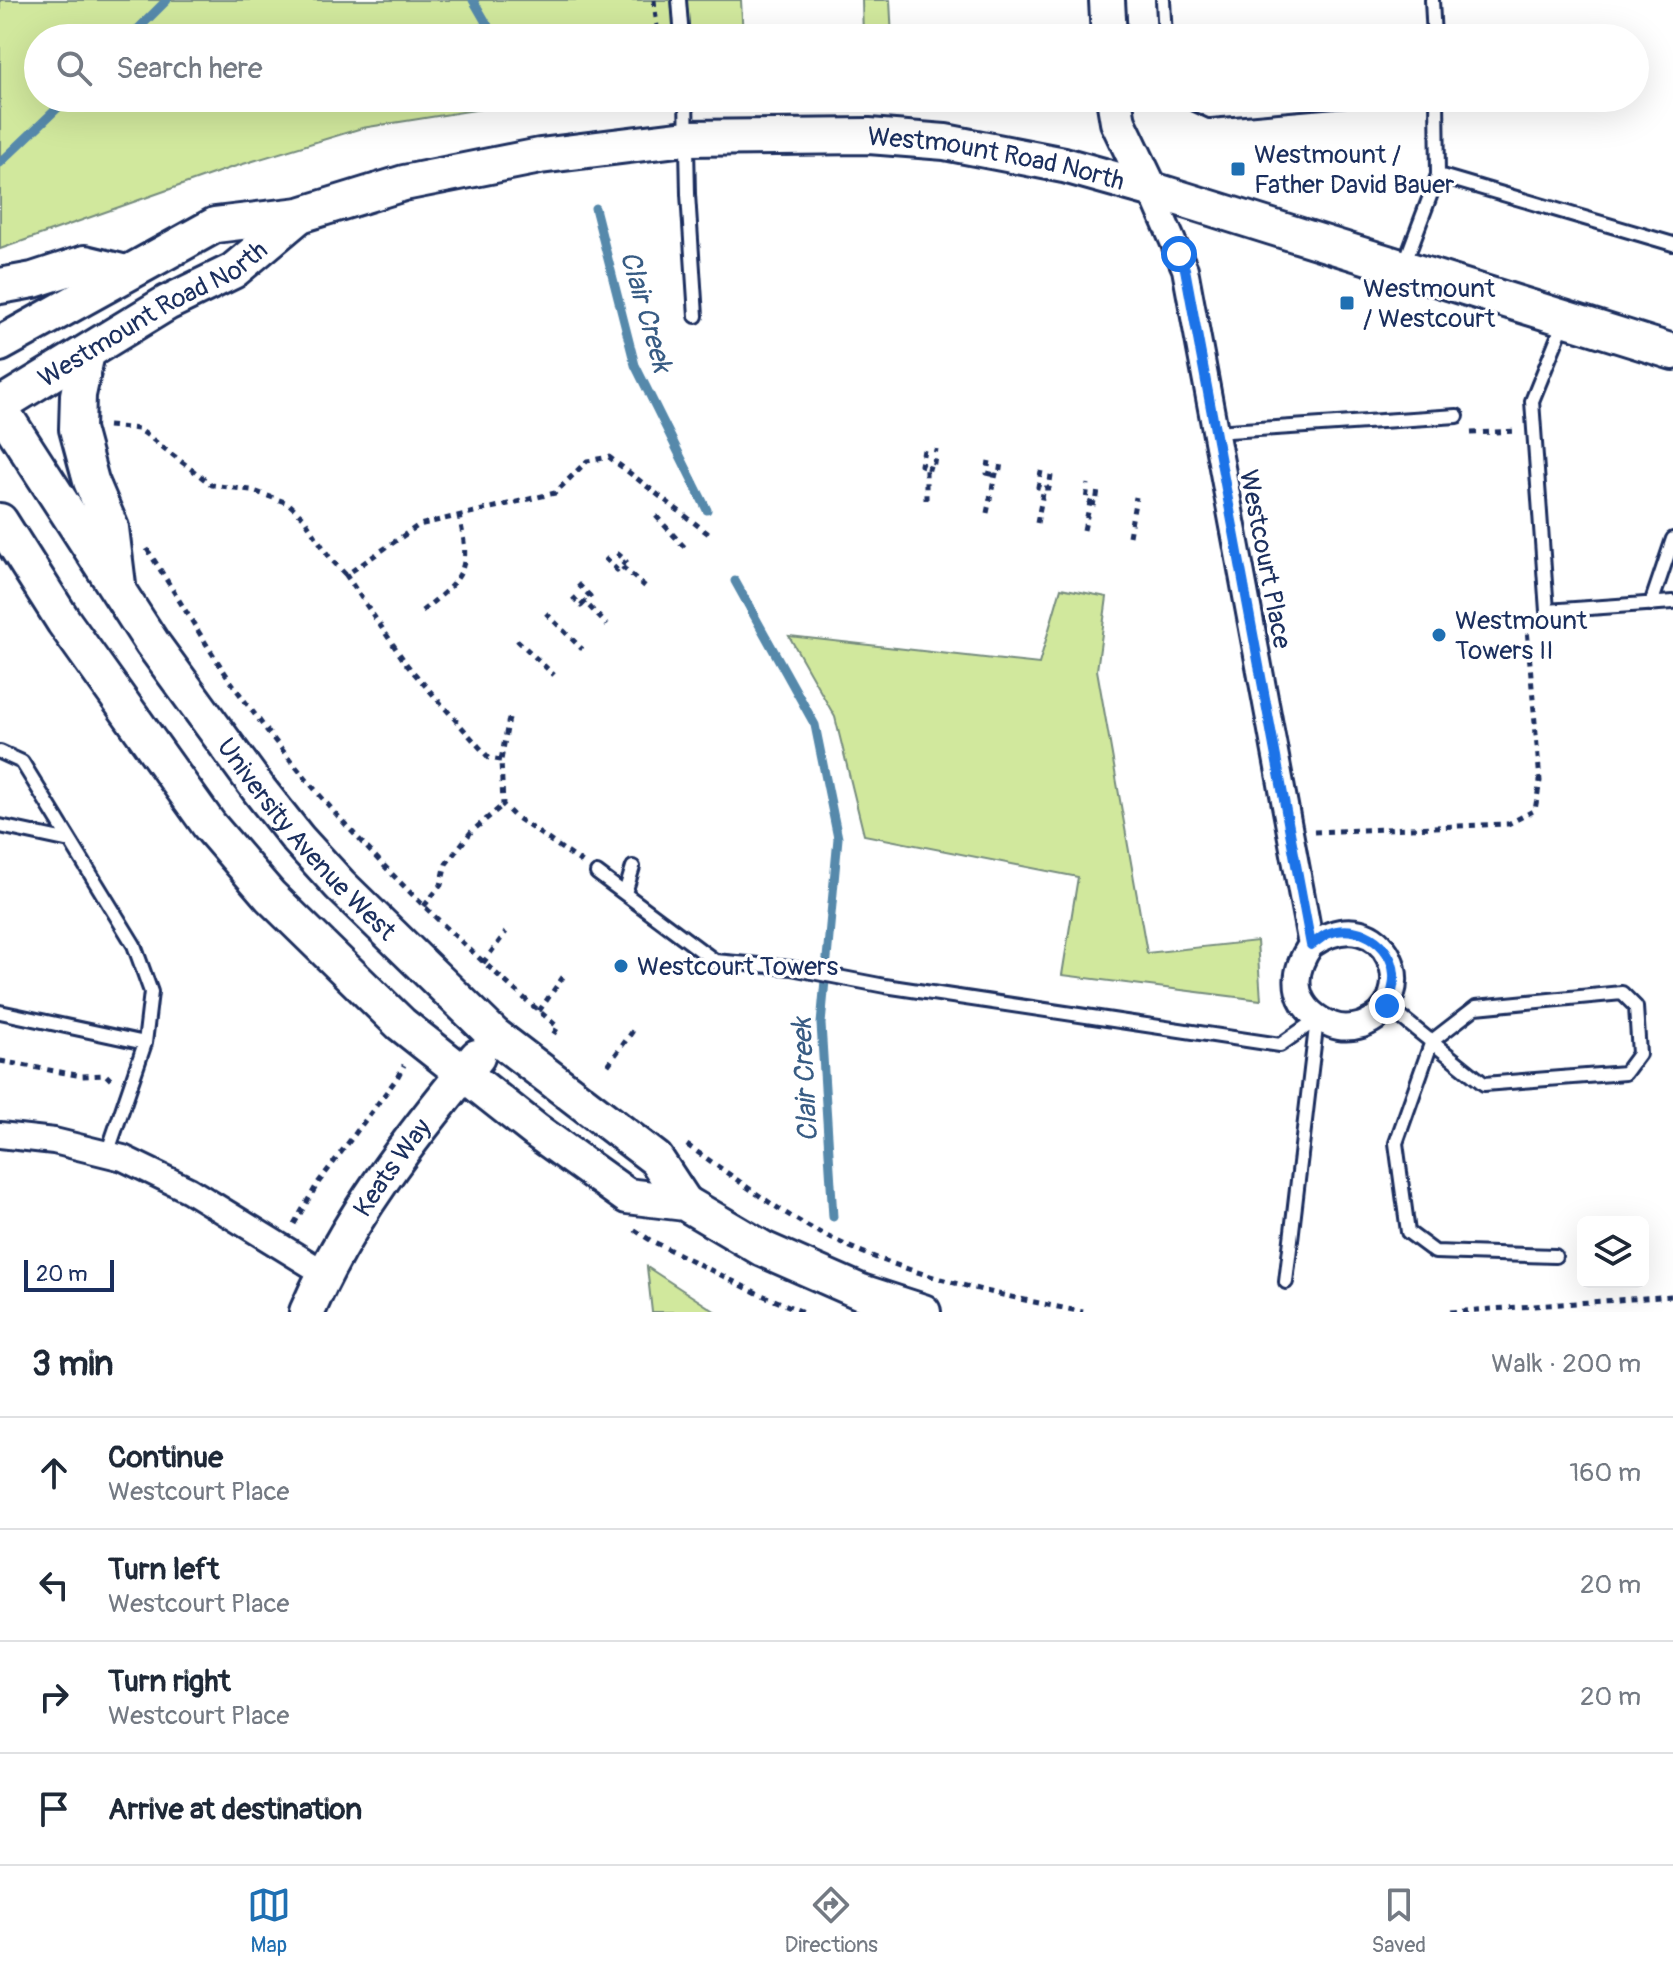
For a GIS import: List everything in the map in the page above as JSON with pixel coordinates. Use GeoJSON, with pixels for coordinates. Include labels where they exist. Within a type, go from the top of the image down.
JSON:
{"type":"FeatureCollection","features":[{"type":"Feature","properties":{"kind":"main road"},"geometry":{"type":"LineString","coordinates":[[1107,0],[1108,24]]}},
{"type":"Feature","properties":{"kind":"main road"},"geometry":{"type":"LineString","coordinates":[[1116,112],[1118,122],[1150,189]]}},
{"type":"Feature","properties":{"kind":"main road","name":"Westmount Road North"},"geometry":{"type":"LineString","coordinates":[[0,344],[215,225],[300,215],[404,183],[540,156],[686,138],[856,136],[945,142],[1064,165],[1673,352]]}},
{"type":"Feature","properties":{"kind":"main road","name":"Westmount Road North"},"geometry":{"type":"LineString","coordinates":[[0,406],[167,303],[233,271],[300,215]]}},
{"type":"Feature","properties":{"kind":"main road"},"geometry":{"type":"LineString","coordinates":[[0,286],[33,280],[85,263],[126,273]]}},
{"type":"Feature","properties":{"kind":"main road"},"geometry":{"type":"LineString","coordinates":[[87,353],[78,395],[77,429],[91,481],[111,528],[119,593]]}},
{"type":"Feature","properties":{"kind":"main road","name":"University Avenue West"},"geometry":{"type":"LineString","coordinates":[[0,406],[119,593],[251,779],[298,839],[340,885],[494,1035],[656,1159],[685,1203]]}},
{"type":"Feature","properties":{"kind":"main road","name":"University Avenue West"},"geometry":{"type":"LineString","coordinates":[[0,521],[73,635],[209,825],[270,896],[401,1024],[535,1130],[627,1196],[685,1203],[763,1249],[861,1292],[923,1312]]}},
{"type":"Feature","properties":{"kind":"main road","name":"Keats Way"},"geometry":{"type":"LineString","coordinates":[[307,1312],[324,1273],[383,1176],[494,1035]]}},
{"type":"Feature","properties":{"kind":"street","name":"Westcourt Place"},"geometry":{"type":"LineString","coordinates":[[1150,189],[1185,269],[1311,945]]}},
{"type":"Feature","properties":{"kind":"street"},"geometry":{"type":"LineString","coordinates":[[1344,930],[1363,933],[1378,942],[1390,957],[1394,974],[1393,990],[1387,1006],[1370,1022],[1355,1027],[1338,1027],[1317,1019],[1299,995],[1297,978],[1301,959],[1311,945],[1328,934],[1344,930]]}},
{"type":"Feature","properties":{"kind":"street"},"geometry":{"type":"LineString","coordinates":[[0,1135],[54,1141],[123,1158],[189,1190],[324,1273]]}},
{"type":"Feature","properties":{"kind":"lane"},"geometry":{"type":"LineString","coordinates":[[679,0],[681,24]]}},
{"type":"Feature","properties":{"kind":"lane"},"geometry":{"type":"LineString","coordinates":[[1163,0],[1164,24]]}},
{"type":"Feature","properties":{"kind":"lane"},"geometry":{"type":"LineString","coordinates":[[1432,0],[1433,24]]}},
{"type":"Feature","properties":{"kind":"lane"},"geometry":{"type":"LineString","coordinates":[[686,112],[696,316]]}},
{"type":"Feature","properties":{"kind":"lane"},"geometry":{"type":"LineString","coordinates":[[1403,268],[1438,175],[1437,112]]}},
{"type":"Feature","properties":{"kind":"lane"},"geometry":{"type":"LineString","coordinates":[[1438,175],[1673,244]]}},
{"type":"Feature","properties":{"kind":"lane"},"geometry":{"type":"LineString","coordinates":[[1565,319],[1532,401],[1547,611],[1673,602]]}},
{"type":"Feature","properties":{"kind":"lane"},"geometry":{"type":"LineString","coordinates":[[1214,432],[1457,416]]}},
{"type":"Feature","properties":{"kind":"lane"},"geometry":{"type":"LineString","coordinates":[[1651,604],[1673,539]]}},
{"type":"Feature","properties":{"kind":"lane"},"geometry":{"type":"LineString","coordinates":[[0,752],[22,762],[134,945],[151,992],[145,1043],[107,1154]]}},
{"type":"Feature","properties":{"kind":"lane"},"geometry":{"type":"LineString","coordinates":[[0,826],[70,841]]}},
{"type":"Feature","properties":{"kind":"lane"},"geometry":{"type":"LineString","coordinates":[[625,893],[633,867]]}},
{"type":"Feature","properties":{"kind":"lane"},"geometry":{"type":"LineString","coordinates":[[597,873],[715,961],[791,968],[845,979],[1280,1045],[1317,1019]]}},
{"type":"Feature","properties":{"kind":"lane"},"geometry":{"type":"LineString","coordinates":[[1387,1006],[1432,1041],[1484,1084],[1625,1073],[1639,1054],[1636,1007],[1622,993],[1476,1007],[1432,1041],[1396,1143],[1408,1232],[1435,1252],[1555,1256]]}},
{"type":"Feature","properties":{"kind":"lane"},"geometry":{"type":"LineString","coordinates":[[0,1012],[145,1043]]}},
{"type":"Feature","properties":{"kind":"lane"},"geometry":{"type":"LineString","coordinates":[[1286,1282],[1317,1019]]}},
{"type":"Feature","properties":{"kind":"path"},"geometry":{"type":"LineString","coordinates":[[654,0],[657,24]]}},
{"type":"Feature","properties":{"kind":"path"},"geometry":{"type":"LineString","coordinates":[[99,425],[139,429],[212,485],[251,490],[288,503],[303,517],[330,558],[346,575],[407,665],[489,758],[501,760]]}},
{"type":"Feature","properties":{"kind":"path"},"geometry":{"type":"LineString","coordinates":[[1460,433],[1534,430]]}},
{"type":"Feature","properties":{"kind":"path"},"geometry":{"type":"LineString","coordinates":[[924,450],[921,465],[933,469],[936,449]]}},
{"type":"Feature","properties":{"kind":"path"},"geometry":{"type":"LineString","coordinates":[[346,575],[419,525],[555,493],[587,461],[609,457],[710,535]]}},
{"type":"Feature","properties":{"kind":"path"},"geometry":{"type":"LineString","coordinates":[[989,461],[987,473],[999,476],[1001,462]]}},
{"type":"Feature","properties":{"kind":"path"},"geometry":{"type":"LineString","coordinates":[[926,467],[926,500]]}},
{"type":"Feature","properties":{"kind":"path"},"geometry":{"type":"LineString","coordinates":[[1041,471],[1038,487],[1049,488],[1051,475]]}},
{"type":"Feature","properties":{"kind":"path"},"geometry":{"type":"LineString","coordinates":[[987,513],[995,475]]}},
{"type":"Feature","properties":{"kind":"path"},"geometry":{"type":"LineString","coordinates":[[1088,484],[1086,501],[1096,504],[1098,489]]}},
{"type":"Feature","properties":{"kind":"path"},"geometry":{"type":"LineString","coordinates":[[1037,523],[1044,488]]}},
{"type":"Feature","properties":{"kind":"path"},"geometry":{"type":"LineString","coordinates":[[1129,536],[1136,497]]}},
{"type":"Feature","properties":{"kind":"path"},"geometry":{"type":"LineString","coordinates":[[1084,530],[1090,503]]}},
{"type":"Feature","properties":{"kind":"path"},"geometry":{"type":"LineString","coordinates":[[422,611],[451,588],[466,562],[466,545],[459,516]]}},
{"type":"Feature","properties":{"kind":"path"},"geometry":{"type":"LineString","coordinates":[[656,516],[688,551]]}},
{"type":"Feature","properties":{"kind":"path"},"geometry":{"type":"LineString","coordinates":[[141,540],[252,711],[333,811],[483,963],[558,1027],[551,1038]]}},
{"type":"Feature","properties":{"kind":"path"},"geometry":{"type":"LineString","coordinates":[[605,558],[617,570],[626,561],[617,553]]}},
{"type":"Feature","properties":{"kind":"path"},"geometry":{"type":"LineString","coordinates":[[621,566],[647,588]]}},
{"type":"Feature","properties":{"kind":"path"},"geometry":{"type":"LineString","coordinates":[[573,597],[581,606],[590,596],[578,584]]}},
{"type":"Feature","properties":{"kind":"path"},"geometry":{"type":"LineString","coordinates":[[585,602],[607,625]]}},
{"type":"Feature","properties":{"kind":"path"},"geometry":{"type":"LineString","coordinates":[[1289,833],[1508,824],[1535,810],[1540,781],[1525,613],[1547,611]]}},
{"type":"Feature","properties":{"kind":"path"},"geometry":{"type":"LineString","coordinates":[[546,613],[582,649]]}},
{"type":"Feature","properties":{"kind":"path"},"geometry":{"type":"LineString","coordinates":[[517,640],[554,675]]}},
{"type":"Feature","properties":{"kind":"path"},"geometry":{"type":"LineString","coordinates":[[509,718],[501,760],[503,805],[514,816],[597,873]]}},
{"type":"Feature","properties":{"kind":"path"},"geometry":{"type":"LineString","coordinates":[[424,906],[441,885],[446,864],[471,832],[503,805]]}},
{"type":"Feature","properties":{"kind":"path"},"geometry":{"type":"LineString","coordinates":[[483,963],[506,932]]}},
{"type":"Feature","properties":{"kind":"path"},"geometry":{"type":"LineString","coordinates":[[488,979],[493,972]]}},
{"type":"Feature","properties":{"kind":"path"},"geometry":{"type":"LineString","coordinates":[[539,1011],[563,977]]}},
{"type":"Feature","properties":{"kind":"path"},"geometry":{"type":"LineString","coordinates":[[608,1065],[635,1028]]}},
{"type":"Feature","properties":{"kind":"path"},"geometry":{"type":"LineString","coordinates":[[0,1061],[82,1076],[106,1075],[111,1079],[112,1089]]}},
{"type":"Feature","properties":{"kind":"path"},"geometry":{"type":"LineString","coordinates":[[292,1229],[318,1183],[405,1063]]}},
{"type":"Feature","properties":{"kind":"path"},"geometry":{"type":"LineString","coordinates":[[679,1139],[804,1224],[855,1248],[953,1283],[1083,1312]]}},
{"type":"Feature","properties":{"kind":"path"},"geometry":{"type":"LineString","coordinates":[[1450,1312],[1673,1296]]}},
{"type":"Feature","properties":{"kind":"green space"},"geometry":{"type":"Polygon","coordinates":[[[0,0],[741,0],[742,24],[24,24],[24,112],[463,112],[362,128],[230,168],[0,249],[0,0]]]}},
{"type":"Feature","properties":{"kind":"green space"},"geometry":{"type":"Polygon","coordinates":[[[862,0],[890,0],[891,24],[863,24],[862,0]]]}},
{"type":"Feature","properties":{"kind":"green space"},"geometry":{"type":"Polygon","coordinates":[[[1061,588],[1107,597],[1097,670],[1147,953],[1257,941],[1261,1000],[1062,975],[1078,877],[864,835],[835,717],[789,636],[1039,664],[1061,588]]]}},
{"type":"Feature","properties":{"kind":"green space"},"geometry":{"type":"Polygon","coordinates":[[[647,1267],[716,1312],[652,1312],[647,1267]]]}},
{"type":"Feature","properties":{"kind":"waterway"},"geometry":{"type":"LineString","coordinates":[[143,24],[167,0]]}},
{"type":"Feature","properties":{"kind":"waterway","name":"Clair Creek"},"geometry":{"type":"LineString","coordinates":[[473,0],[487,24]]}},
{"type":"Feature","properties":{"kind":"waterway"},"geometry":{"type":"LineString","coordinates":[[0,163],[53,112]]}},
{"type":"Feature","properties":{"kind":"waterway","name":"Clair Creek"},"geometry":{"type":"LineString","coordinates":[[595,208],[635,365],[707,510]]}},
{"type":"Feature","properties":{"kind":"waterway","name":"Clair Creek"},"geometry":{"type":"LineString","coordinates":[[735,581],[815,725],[838,838],[821,1024],[833,1217]]}},
{"type":"Feature","properties":{"kind":"place","name":"Westmount / Father David Bauer"},"geometry":{"type":"Point","coordinates":[1238,169]}},
{"type":"Feature","properties":{"kind":"place","name":"Westmount / Westcourt"},"geometry":{"type":"Point","coordinates":[1347,303]}},
{"type":"Feature","properties":{"kind":"place","name":"Westmount Towers II"},"geometry":{"type":"Point","coordinates":[1439,635]}},
{"type":"Feature","properties":{"kind":"place","name":"Westcourt Towers"},"geometry":{"type":"Point","coordinates":[621,966]}},
{"type":"Feature","properties":{"kind":"route"},"geometry":{"type":"LineString","coordinates":[[1179,254],[1185,269],[1311,945],[1328,934],[1344,930],[1363,933],[1378,942],[1390,957],[1394,974],[1393,990],[1387,1006]]}}]}
